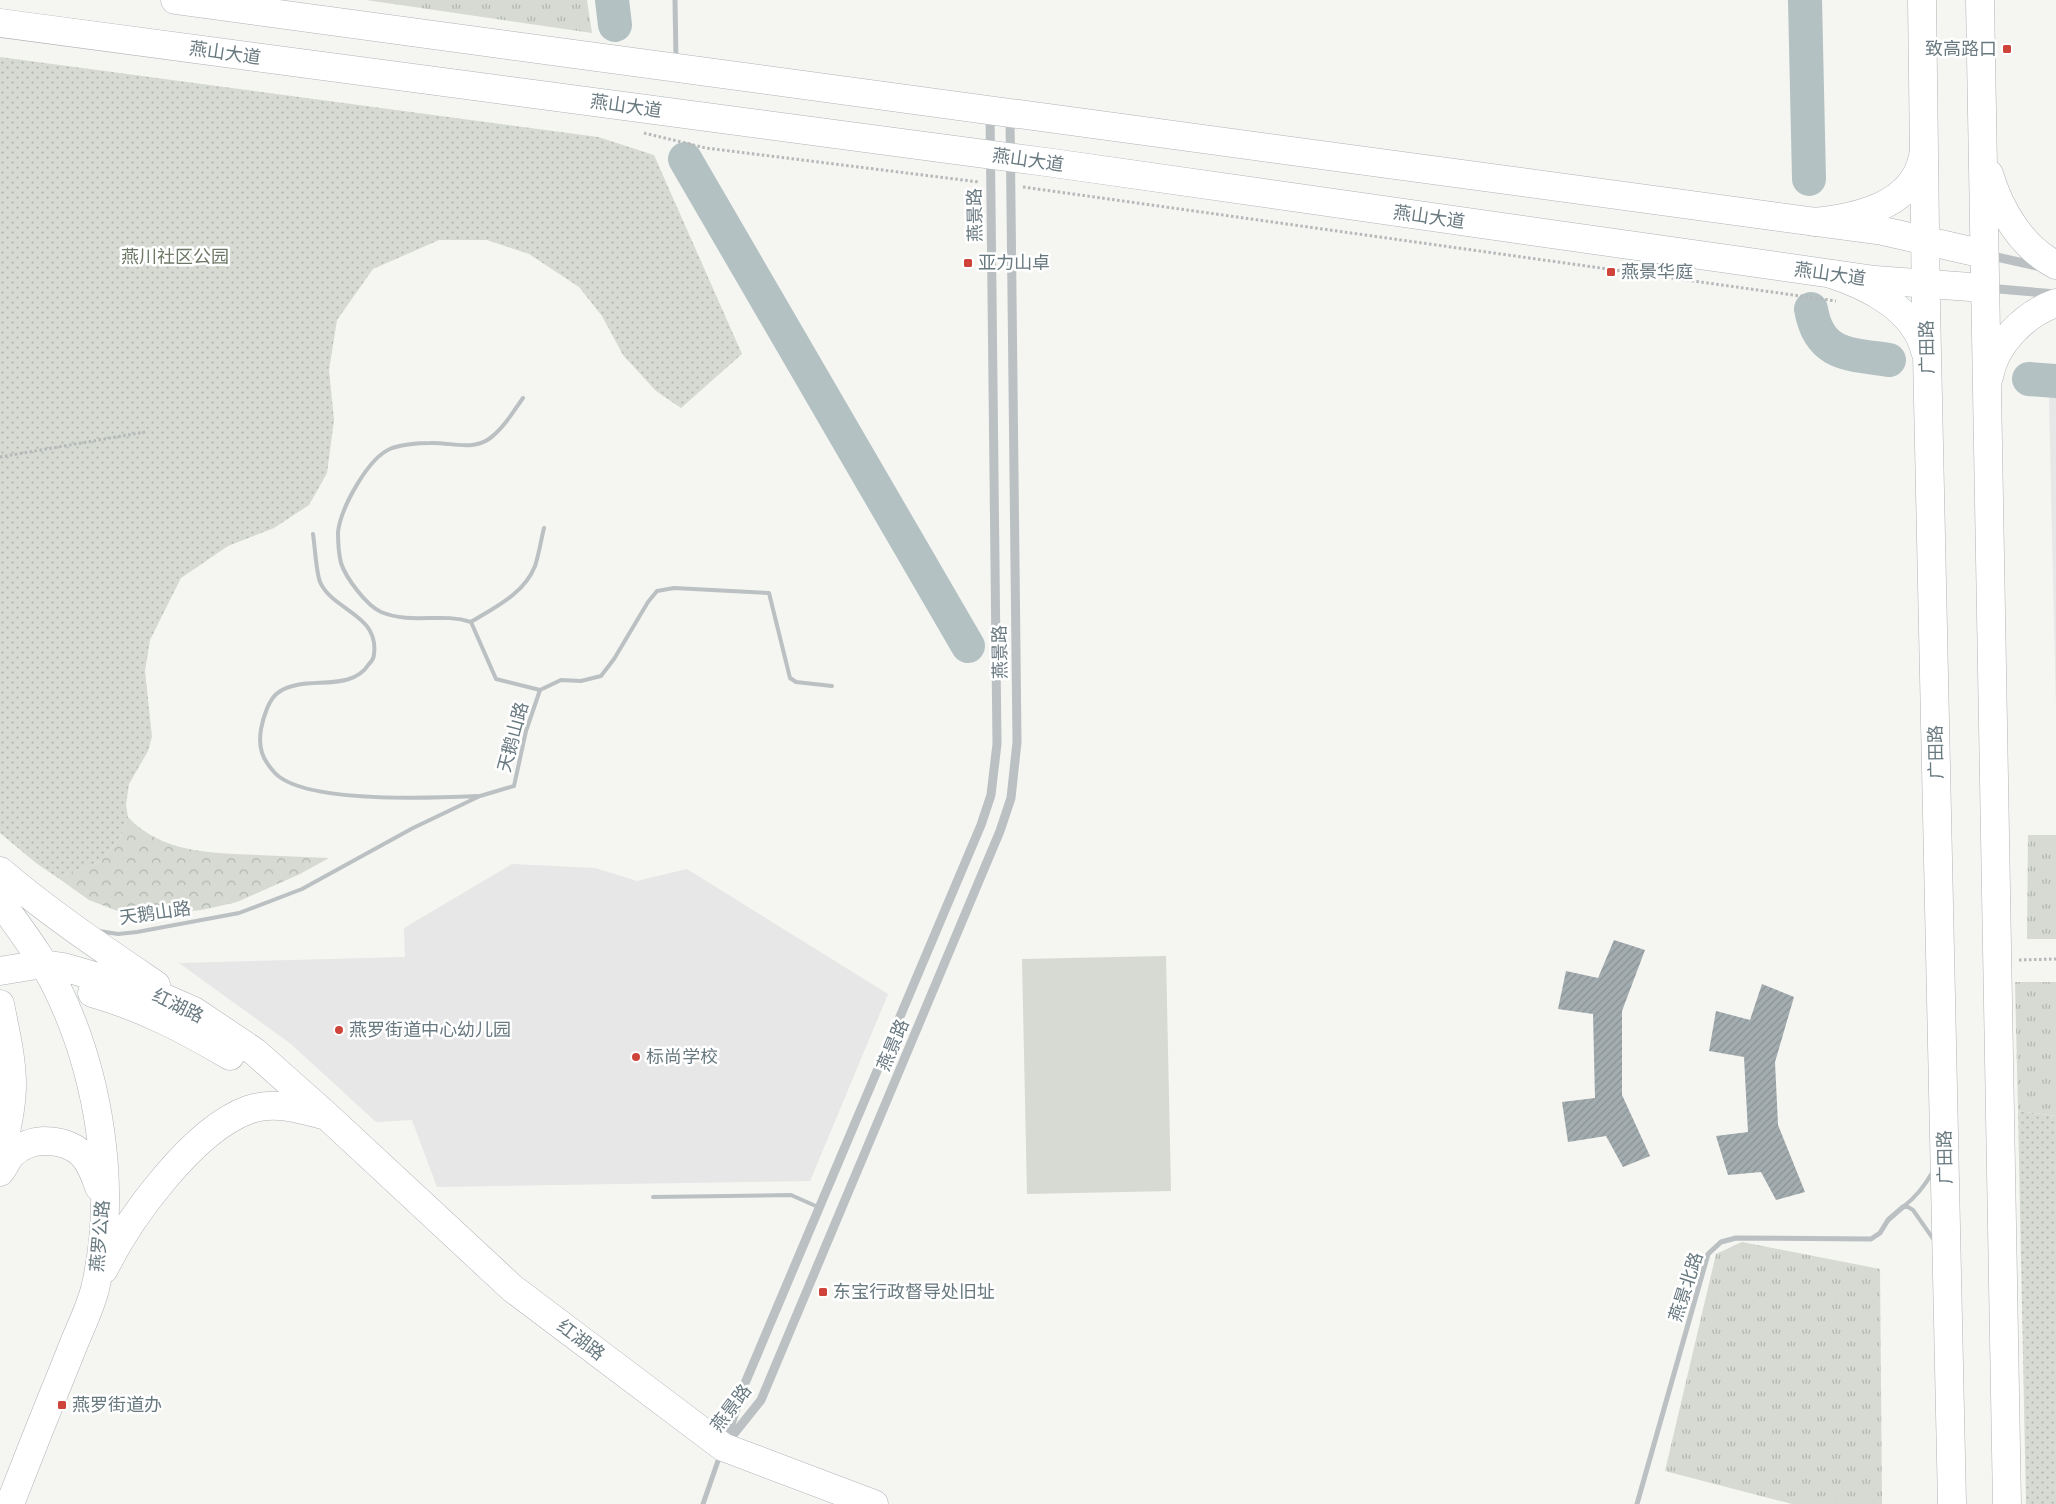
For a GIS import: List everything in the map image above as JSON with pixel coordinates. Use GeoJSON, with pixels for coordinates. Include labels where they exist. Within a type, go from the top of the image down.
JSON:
{"type":"FeatureCollection","features":[{"type":"Feature","properties":{"kind":"main road"},"geometry":{"type":"LineString","coordinates":[[175,0],[1883,231],[1984,254]]}},
{"type":"Feature","properties":{"kind":"main road","name":"广田路"},"geometry":{"type":"LineString","coordinates":[[1922,0],[1944,1264],[1952,1504]]}},
{"type":"Feature","properties":{"kind":"main road"},"geometry":{"type":"LineString","coordinates":[[1980,0],[2007,1504]]}},
{"type":"Feature","properties":{"kind":"main road","name":"燕山大道"},"geometry":{"type":"LineString","coordinates":[[0,22],[1000,156],[1875,280],[1984,288]]}},
{"type":"Feature","properties":{"kind":"main road"},"geometry":{"type":"LineString","coordinates":[[1982,132],[1989,175],[2004,211],[2035,251],[2056,265]]}},
{"type":"Feature","properties":{"kind":"main road"},"geometry":{"type":"LineString","coordinates":[[1814,222],[1862,214],[1894,199],[1914,178],[1924,150]]}},
{"type":"Feature","properties":{"kind":"main road"},"geometry":{"type":"LineString","coordinates":[[1831,274],[1871,291],[1905,316],[1919,335],[1927,366]]}},
{"type":"Feature","properties":{"kind":"main road"},"geometry":{"type":"LineString","coordinates":[[1986,398],[1994,362],[2004,342],[2029,318],[2047,306],[2056,303]]}},
{"type":"Feature","properties":{"kind":"main road"},"geometry":{"type":"LineString","coordinates":[[0,871],[25,892],[81,928],[194,1011]]}},
{"type":"Feature","properties":{"kind":"main road","name":"燕罗公路"},"geometry":{"type":"LineString","coordinates":[[0,900],[49,975],[78,1038],[89,1073],[100,1131],[104,1202],[102,1247],[94,1290],[10,1504]]}},
{"type":"Feature","properties":{"kind":"main road","name":"红湖路"},"geometry":{"type":"LineString","coordinates":[[0,972],[49,975],[88,973],[139,988],[194,1011],[255,1052],[327,1116],[512,1288],[723,1447],[874,1504]]}},
{"type":"Feature","properties":{"kind":"main road","name":"红湖路"},"geometry":{"type":"LineString","coordinates":[[49,975],[156,1015],[183,1028],[327,1116]]}},
{"type":"Feature","properties":{"kind":"main road"},"geometry":{"type":"LineString","coordinates":[[0,1004],[7,1036],[12,1084],[8,1127],[0,1157]]}},
{"type":"Feature","properties":{"kind":"main road"},"geometry":{"type":"LineString","coordinates":[[94,1290],[116,1245],[148,1198],[175,1166],[206,1137],[227,1121],[248,1110],[268,1106],[293,1107],[327,1116]]}},
{"type":"Feature","properties":{"kind":"main road"},"geometry":{"type":"LineString","coordinates":[[0,1172],[12,1155],[25,1145],[38,1142],[57,1142],[70,1146],[83,1155],[92,1169],[104,1202]]}},
{"type":"Feature","properties":{"kind":"street"},"geometry":{"type":"LineString","coordinates":[[675,0],[676,68]]}},
{"type":"Feature","properties":{"kind":"street","name":"燕景路"},"geometry":{"type":"LineString","coordinates":[[723,1447],[742,1388],[981,825],[991,795],[997,744],[1000,112]]}},
{"type":"Feature","properties":{"kind":"street","name":"燕景路"},"geometry":{"type":"LineString","coordinates":[[723,1447],[761,1400],[1000,831],[1012,798],[1017,742],[1000,112]]}},
{"type":"Feature","properties":{"kind":"street"},"geometry":{"type":"LineString","coordinates":[[1984,254],[2056,270]]}},
{"type":"Feature","properties":{"kind":"street","name":"燕山大道"},"geometry":{"type":"LineString","coordinates":[[1984,288],[2056,294]]}},
{"type":"Feature","properties":{"kind":"street","name":"燕景北路"},"geometry":{"type":"LineString","coordinates":[[1637,1504],[1708,1254],[1721,1242],[1736,1238],[1871,1239],[1880,1233],[1888,1220],[1903,1207]]}},
{"type":"Feature","properties":{"kind":"street"},"geometry":{"type":"LineString","coordinates":[[702,1504],[723,1447]]}},
{"type":"Feature","properties":{"kind":"lane"},"geometry":{"type":"LineString","coordinates":[[523,398],[504,424],[489,439],[473,446],[429,443],[391,448],[368,466],[350,497],[338,532],[341,563],[359,593],[379,611],[400,618],[458,618],[471,622],[506,601],[519,590],[534,567],[544,528]]}},
{"type":"Feature","properties":{"kind":"lane"},"geometry":{"type":"LineString","coordinates":[[313,534],[320,582],[327,592],[366,624],[375,638],[374,656],[364,673],[344,680],[301,684],[278,692],[264,715],[260,739],[264,761],[279,778],[314,792],[427,799],[480,796]]}},
{"type":"Feature","properties":{"kind":"lane","name":"天鹅山路"},"geometry":{"type":"LineString","coordinates":[[81,928],[118,934],[239,913],[302,888],[413,828],[480,796],[514,786],[526,731],[540,690],[561,680],[581,681],[601,676],[614,659],[648,602],[658,591],[674,588],[769,592],[790,678],[796,682],[832,686]]}},
{"type":"Feature","properties":{"kind":"lane"},"geometry":{"type":"LineString","coordinates":[[471,622],[496,679],[540,690]]}},
{"type":"Feature","properties":{"kind":"lane"},"geometry":{"type":"LineString","coordinates":[[1903,1207],[1914,1199],[1923,1188],[1935,1165]]}},
{"type":"Feature","properties":{"kind":"lane"},"geometry":{"type":"LineString","coordinates":[[653,1196],[791,1195],[820,1208]]}},
{"type":"Feature","properties":{"kind":"lane"},"geometry":{"type":"LineString","coordinates":[[1903,1207],[1908,1207],[1922,1220],[1937,1246]]}},
{"type":"Feature","properties":{"kind":"path"},"geometry":{"type":"LineString","coordinates":[[1048,191],[1842,302]]}},
{"type":"Feature","properties":{"kind":"path"},"geometry":{"type":"LineString","coordinates":[[0,457],[145,432]]}},
{"type":"Feature","properties":{"kind":"shaded area"},"geometry":{"type":"Polygon","coordinates":[[[2056,397],[2056,708],[2049,398],[2056,397]]]}},
{"type":"Feature","properties":{"kind":"shaded area","name":"标尚学校"},"geometry":{"type":"Polygon","coordinates":[[[512,864],[595,868],[637,881],[687,869],[888,994],[810,1181],[437,1187],[412,1120],[376,1122],[291,1044],[179,963],[405,957],[404,928],[512,864]]]}},
{"type":"Feature","properties":{"kind":"green space"},"geometry":{"type":"Polygon","coordinates":[[[366,0],[587,0],[592,33],[366,0]]]}},
{"type":"Feature","properties":{"kind":"green space","name":"燕川社区公园"},"geometry":{"type":"Polygon","coordinates":[[[0,57],[598,137],[654,155],[742,354],[681,408],[656,391],[623,355],[602,316],[579,287],[529,254],[487,240],[439,240],[373,269],[337,320],[329,370],[334,420],[327,473],[309,505],[274,528],[228,546],[181,578],[150,640],[145,671],[152,737],[148,751],[129,784],[126,805],[128,817],[120,838],[101,861],[58,878],[36,863],[0,833],[0,57]]]}},
{"type":"Feature","properties":{"kind":"green space"},"geometry":{"type":"Polygon","coordinates":[[[128,817],[141,829],[156,838],[188,849],[205,852],[329,858],[300,874],[237,902],[202,910],[158,914],[120,912],[89,900],[58,878],[101,861],[120,838],[128,817]]]}},
{"type":"Feature","properties":{"kind":"green space"},"geometry":{"type":"Polygon","coordinates":[[[2028,835],[2056,835],[2056,939],[2027,939],[2028,835]]]}},
{"type":"Feature","properties":{"kind":"green space"},"geometry":{"type":"Polygon","coordinates":[[[1166,956],[1171,1191],[1027,1194],[1022,959],[1166,956]]]}},
{"type":"Feature","properties":{"kind":"green space"},"geometry":{"type":"Polygon","coordinates":[[[2015,982],[2056,982],[2056,1116],[2018,1111],[2015,982]]]}},
{"type":"Feature","properties":{"kind":"green space"},"geometry":{"type":"Polygon","coordinates":[[[2018,1111],[2056,1116],[2056,1504],[2026,1504],[2018,1111]]]}},
{"type":"Feature","properties":{"kind":"green space"},"geometry":{"type":"Polygon","coordinates":[[[1742,1242],[1880,1269],[1882,1504],[1792,1504],[1665,1471],[1716,1254],[1742,1242]]]}},
{"type":"Feature","properties":{"kind":"building"},"geometry":{"type":"Polygon","coordinates":[[[1614,940],[1645,950],[1622,1011],[1622,1095],[1650,1156],[1623,1167],[1606,1136],[1568,1142],[1562,1102],[1595,1098],[1593,1014],[1558,1009],[1566,971],[1598,978],[1614,940]]]}},
{"type":"Feature","properties":{"kind":"building"},"geometry":{"type":"Polygon","coordinates":[[[1762,984],[1794,997],[1775,1062],[1778,1125],[1805,1192],[1776,1200],[1761,1172],[1728,1175],[1716,1136],[1748,1132],[1744,1057],[1709,1051],[1716,1011],[1750,1020],[1762,984]]]}},
{"type":"Feature","properties":{"kind":"waterway"},"geometry":{"type":"LineString","coordinates":[[612,0],[615,25]]}},
{"type":"Feature","properties":{"kind":"waterway"},"geometry":{"type":"LineString","coordinates":[[1805,0],[1809,179]]}},
{"type":"Feature","properties":{"kind":"waterway"},"geometry":{"type":"LineString","coordinates":[[685,159],[968,646]]}},
{"type":"Feature","properties":{"kind":"waterway"},"geometry":{"type":"LineString","coordinates":[[1811,309],[1821,336],[1838,350],[1849,354],[1889,360]]}},
{"type":"Feature","properties":{"kind":"waterway"},"geometry":{"type":"LineString","coordinates":[[2029,379],[2056,381]]}},
{"type":"Feature","properties":{"kind":"place","name":"致高路口"},"geometry":{"type":"Point","coordinates":[2007,49]}},
{"type":"Feature","properties":{"kind":"place","name":"亚力山卓"},"geometry":{"type":"Point","coordinates":[968,263]}},
{"type":"Feature","properties":{"kind":"place","name":"燕景华庭"},"geometry":{"type":"Point","coordinates":[1611,272]}},
{"type":"Feature","properties":{"kind":"place","name":"燕罗街道中心幼儿园"},"geometry":{"type":"Point","coordinates":[339,1030]}},
{"type":"Feature","properties":{"kind":"place","name":"标尚学校"},"geometry":{"type":"Point","coordinates":[636,1057]}},
{"type":"Feature","properties":{"kind":"place","name":"东宝行政督导处旧址"},"geometry":{"type":"Point","coordinates":[823,1292]}},
{"type":"Feature","properties":{"kind":"place","name":"燕罗街道办"},"geometry":{"type":"Point","coordinates":[62,1405]}}]}
